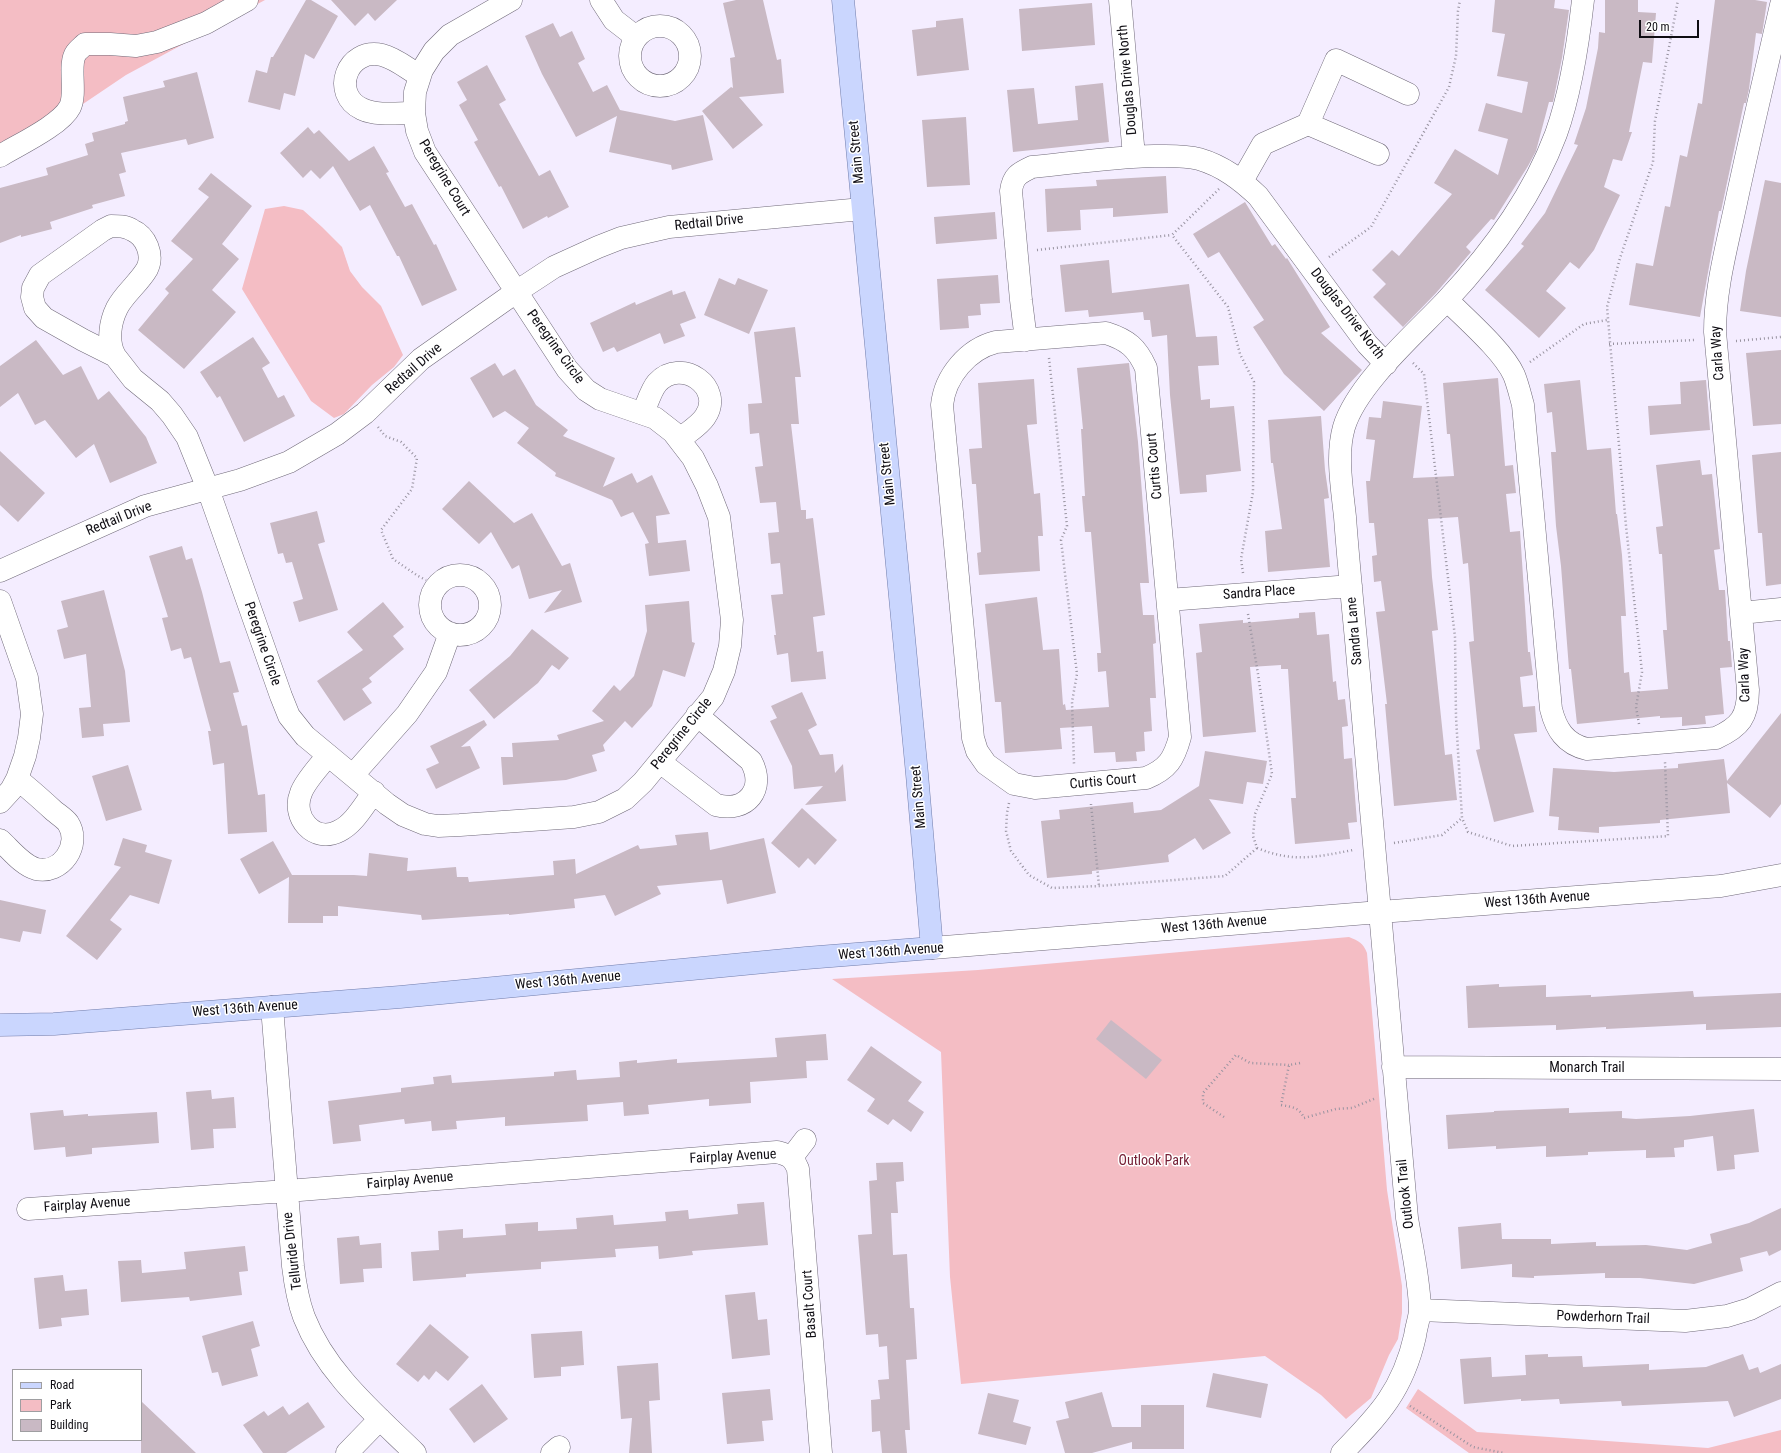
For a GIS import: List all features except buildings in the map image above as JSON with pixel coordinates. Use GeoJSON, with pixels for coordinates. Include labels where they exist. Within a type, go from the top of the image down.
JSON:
{"type":"FeatureCollection","features":[{"type":"Feature","properties":{"kind":"main road","name":"Main Street"},"geometry":{"type":"LineString","coordinates":[[844,0],[862,210],[917,774],[932,948]]}},
{"type":"Feature","properties":{"kind":"main road","name":"West 136th Avenue"},"geometry":{"type":"LineString","coordinates":[[0,1025],[54,1024],[470,991],[806,958],[932,948]]}},
{"type":"Feature","properties":{"kind":"street"},"geometry":{"type":"LineString","coordinates":[[0,156],[54,124],[70,107],[73,92],[73,66],[75,54],[85,44],[136,46],[157,42],[206,24],[247,0]]}},
{"type":"Feature","properties":{"kind":"street","name":"Peregrine Court"},"geometry":{"type":"LineString","coordinates":[[511,0],[450,35],[434,50],[420,76],[415,92],[414,113],[417,131],[425,152],[516,292]]}},
{"type":"Feature","properties":{"kind":"street"},"geometry":{"type":"LineString","coordinates":[[601,0],[614,20],[636,37]]}},
{"type":"Feature","properties":{"kind":"street","name":"Douglas Drive North"},"geometry":{"type":"LineString","coordinates":[[1120,0],[1134,156],[1173,155],[1198,159],[1221,168],[1238,178],[1258,196],[1367,344],[1393,357],[1447,300],[1503,234],[1526,197],[1545,160],[1557,130],[1571,78],[1583,0]]}},
{"type":"Feature","properties":{"kind":"street","name":"Carla Way"},"geometry":{"type":"LineString","coordinates":[[1447,300],[1503,356],[1514,374],[1523,404],[1550,701],[1558,730],[1566,740],[1579,747],[1587,749],[1716,738],[1729,732],[1738,725],[1744,716],[1748,704],[1748,690],[1715,332],[1715,308],[1722,267],[1774,70],[1781,5]]}},
{"type":"Feature","properties":{"kind":"street"},"geometry":{"type":"LineString","coordinates":[[414,113],[372,112],[362,109],[352,102],[346,92],[345,81],[348,70],[355,61],[362,56],[372,54],[383,55],[394,60],[420,76]]}},
{"type":"Feature","properties":{"kind":"street"},"geometry":{"type":"LineString","coordinates":[[1238,178],[1263,144],[1308,124],[1336,60],[1408,94]]}},
{"type":"Feature","properties":{"kind":"street"},"geometry":{"type":"LineString","coordinates":[[1308,124],[1378,154]]}},
{"type":"Feature","properties":{"kind":"street"},"geometry":{"type":"LineString","coordinates":[[1036,339],[1016,252],[1011,191],[1012,183],[1019,173],[1032,167],[1134,156]]}},
{"type":"Feature","properties":{"kind":"street","name":"Redtail Drive"},"geometry":{"type":"LineString","coordinates":[[0,571],[145,506],[253,476],[289,462],[337,434],[365,413],[421,359],[516,292],[554,267],[598,247],[621,238],[669,227],[862,210]]}},
{"type":"Feature","properties":{"kind":"street"},"geometry":{"type":"LineString","coordinates":[[111,226],[120,226],[133,230],[141,237],[147,246],[150,256],[147,268],[117,308],[110,338],[114,356],[44,318],[35,308],[32,293],[40,275],[103,230],[111,226]]}},
{"type":"Feature","properties":{"kind":"street","name":"Peregrine Circle"},"geometry":{"type":"LineString","coordinates":[[114,356],[133,379],[160,401],[172,415],[187,437],[208,489],[281,696],[289,716],[305,736],[387,804],[403,815],[415,820],[438,826],[574,817],[599,812],[625,799],[643,782],[713,697],[724,672],[730,646],[732,620],[719,517],[707,486],[680,439],[655,418],[600,399],[578,383],[567,369],[516,292]]}},
{"type":"Feature","properties":{"kind":"street","name":"Curtis Court"},"geometry":{"type":"LineString","coordinates":[[1106,333],[1118,337],[1131,345],[1140,354],[1146,368],[1180,737],[1176,752],[1167,766],[1158,773],[1146,778],[1035,788],[1014,784],[986,764],[977,751],[973,738],[942,405],[943,398],[950,379],[960,364],[974,351],[996,342],[1036,339],[1106,333]]}},
{"type":"Feature","properties":{"kind":"street","name":"Sandra Lane"},"geometry":{"type":"LineString","coordinates":[[1380,912],[1340,454],[1343,430],[1356,399],[1393,357]]}},
{"type":"Feature","properties":{"kind":"street"},"geometry":{"type":"LineString","coordinates":[[643,413],[656,384],[664,376],[675,373],[686,373],[696,377],[705,385],[709,396],[710,406],[701,423],[680,439]]}},
{"type":"Feature","properties":{"kind":"street","name":"Sandra Place"},"geometry":{"type":"LineString","coordinates":[[1168,600],[1351,586]]}},
{"type":"Feature","properties":{"kind":"street"},"geometry":{"type":"LineString","coordinates":[[0,601],[27,678],[32,714],[25,756],[17,779],[11,790],[0,802]]}},
{"type":"Feature","properties":{"kind":"street"},"geometry":{"type":"LineString","coordinates":[[1741,613],[1781,609]]}},
{"type":"Feature","properties":{"kind":"street"},"geometry":{"type":"LineString","coordinates":[[353,775],[407,714],[436,672],[450,633]]}},
{"type":"Feature","properties":{"kind":"street"},"geometry":{"type":"LineString","coordinates":[[660,762],[716,805],[726,808],[735,807],[747,801],[754,792],[757,781],[756,770],[751,761],[698,715]]}},
{"type":"Feature","properties":{"kind":"street"},"geometry":{"type":"LineString","coordinates":[[328,755],[301,792],[298,809],[299,815],[305,825],[314,832],[326,834],[337,832],[347,827],[374,792]]}},
{"type":"Feature","properties":{"kind":"street"},"geometry":{"type":"LineString","coordinates":[[0,840],[26,864],[36,869],[48,869],[59,864],[68,856],[72,845],[72,833],[68,823],[17,779]]}},
{"type":"Feature","properties":{"kind":"street","name":"West 136th Avenue"},"geometry":{"type":"LineString","coordinates":[[932,948],[1721,886],[1781,875]]}},
{"type":"Feature","properties":{"kind":"street","name":"Outlook Trail"},"geometry":{"type":"LineString","coordinates":[[1342,1453],[1374,1421],[1393,1395],[1406,1368],[1420,1310],[1407,1218],[1380,912]]}},
{"type":"Feature","properties":{"kind":"street","name":"Telluride Drive"},"geometry":{"type":"LineString","coordinates":[[272,1007],[293,1266],[296,1287],[304,1316],[317,1344],[328,1362],[348,1387],[415,1453]]}},
{"type":"Feature","properties":{"kind":"street","name":"Monarch Trail"},"geometry":{"type":"LineString","coordinates":[[1393,1067],[1781,1069]]}},
{"type":"Feature","properties":{"kind":"street"},"geometry":{"type":"LineString","coordinates":[[792,1157],[805,1140]]}},
{"type":"Feature","properties":{"kind":"street","name":"Fairplay Avenue"},"geometry":{"type":"LineString","coordinates":[[28,1209],[287,1191],[777,1152],[792,1157]]}},
{"type":"Feature","properties":{"kind":"street","name":"Basalt Court"},"geometry":{"type":"LineString","coordinates":[[792,1157],[798,1169],[821,1453]]}},
{"type":"Feature","properties":{"kind":"street","name":"Powderhorn Trail"},"geometry":{"type":"LineString","coordinates":[[1420,1310],[1685,1321],[1727,1316],[1750,1309],[1781,1293]]}},
{"type":"Feature","properties":{"kind":"street"},"geometry":{"type":"LineString","coordinates":[[347,1453],[380,1419]]}},
{"type":"Feature","properties":{"kind":"path"},"geometry":{"type":"LineString","coordinates":[[1312,269],[1371,227],[1449,87],[1456,56],[1458,11],[1460,0]]}},
{"type":"Feature","properties":{"kind":"path"},"geometry":{"type":"LineString","coordinates":[[1393,357],[1424,374],[1455,637],[1456,717],[1462,818],[1468,832],[1512,846],[1668,836],[1665,761],[1641,744],[1636,707],[1642,672],[1607,320],[1607,307],[1620,258],[1653,162],[1655,121],[1678,0]]}},
{"type":"Feature","properties":{"kind":"path"},"geometry":{"type":"LineString","coordinates":[[1016,252],[1172,236],[1238,178]]}},
{"type":"Feature","properties":{"kind":"path"},"geometry":{"type":"LineString","coordinates":[[1172,236],[1228,307],[1240,354],[1254,382],[1253,492],[1242,559],[1245,594],[1272,774],[1255,814],[1253,836],[1257,848],[1274,855],[1309,859],[1442,835],[1462,818]]}},
{"type":"Feature","properties":{"kind":"path"},"geometry":{"type":"LineString","coordinates":[[1514,374],[1584,324],[1607,320]]}},
{"type":"Feature","properties":{"kind":"path"},"geometry":{"type":"LineString","coordinates":[[1036,339],[1067,526],[1061,540],[1077,674],[1072,702],[1074,785],[1091,800],[1099,886]]}},
{"type":"Feature","properties":{"kind":"path"},"geometry":{"type":"LineString","coordinates":[[374,422],[385,436],[401,442],[417,458],[412,489],[381,530],[393,559],[426,580]]}},
{"type":"Feature","properties":{"kind":"path"},"geometry":{"type":"LineString","coordinates":[[1014,784],[1007,813],[1006,831],[1011,851],[1029,875],[1052,888],[1099,886],[1225,876],[1257,848]]}},
{"type":"Feature","properties":{"kind":"path"},"geometry":{"type":"LineString","coordinates":[[1224,1116],[1203,1103],[1203,1092],[1236,1055],[1250,1063],[1289,1065],[1300,1063]]}},
{"type":"Feature","properties":{"kind":"path"},"geometry":{"type":"LineString","coordinates":[[1289,1065],[1281,1105],[1301,1110],[1304,1118],[1336,1109],[1352,1108],[1395,1090]]}},
{"type":"Feature","properties":{"kind":"path"},"geometry":{"type":"LineString","coordinates":[[1393,1395],[1474,1447],[1504,1453]]}},
{"type":"Feature","properties":{"kind":"green space"},"geometry":{"type":"Polygon","coordinates":[[[0,0],[265,0],[126,75],[0,160],[0,0]]]}},
{"type":"Feature","properties":{"kind":"green space"},"geometry":{"type":"Polygon","coordinates":[[[284,206],[303,210],[342,247],[350,271],[362,287],[381,306],[403,355],[394,367],[372,385],[344,414],[334,418],[311,401],[242,289],[265,209],[284,206]]]}},
{"type":"Feature","properties":{"kind":"green space","name":"Outlook Park"},"geometry":{"type":"Polygon","coordinates":[[[1349,937],[1360,943],[1367,953],[1387,1190],[1402,1286],[1402,1313],[1398,1339],[1389,1355],[1371,1398],[1346,1419],[1321,1395],[1265,1356],[961,1384],[950,1277],[941,1052],[832,979],[978,970],[1349,937]]]}},
{"type":"Feature","properties":{"kind":"green space"},"geometry":{"type":"Polygon","coordinates":[[[1418,1389],[1477,1432],[1708,1448],[1781,1430],[1781,1453],[1469,1453],[1406,1408],[1418,1389]]]}}]}
